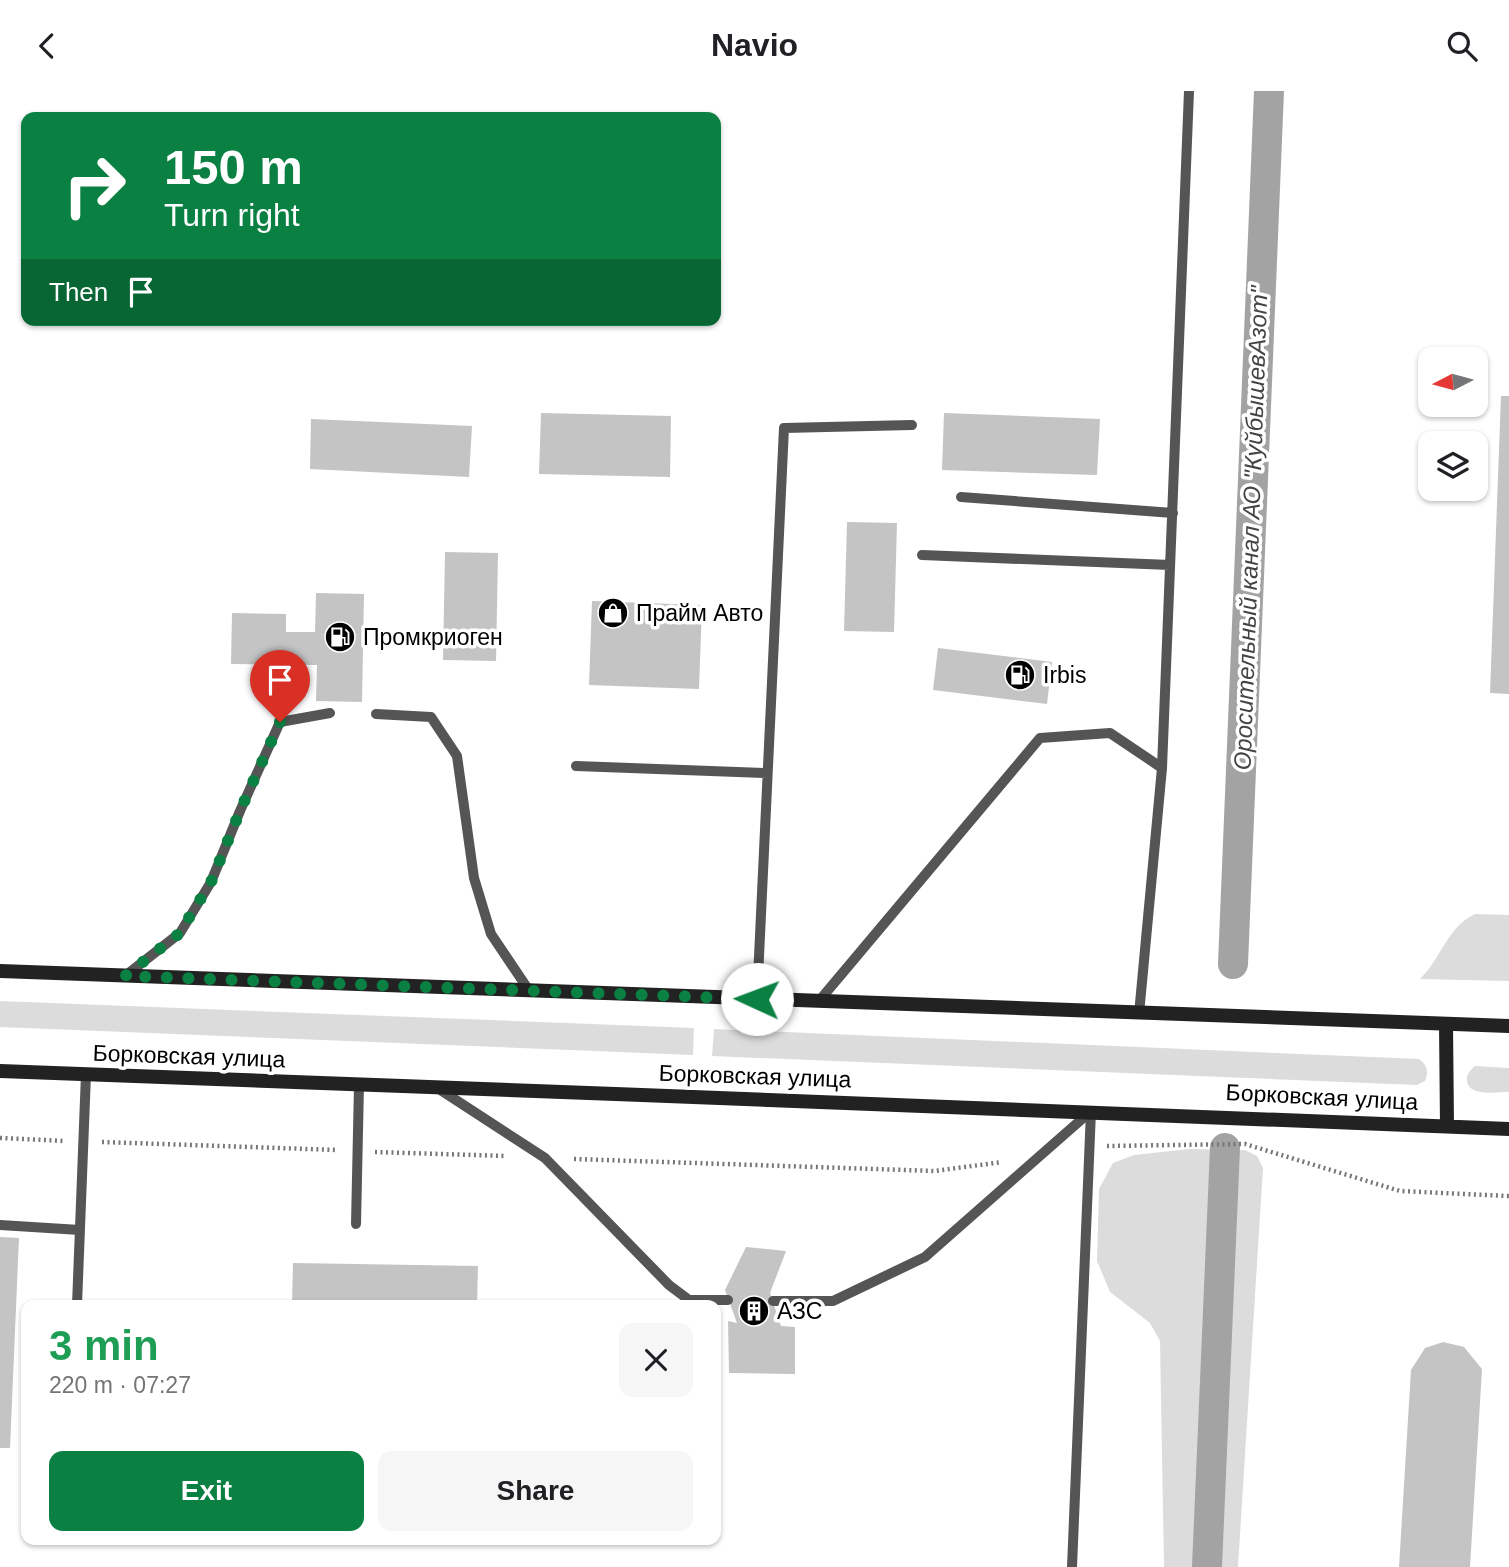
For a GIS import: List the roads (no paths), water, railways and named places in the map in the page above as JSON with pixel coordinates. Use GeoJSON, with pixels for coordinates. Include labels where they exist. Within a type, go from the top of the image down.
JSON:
{"type":"FeatureCollection","features":[{"type":"Feature","properties":{"kind":"main road"},"geometry":{"type":"LineString","coordinates":[[0,971],[1509,1026]]}},
{"type":"Feature","properties":{"kind":"main road"},"geometry":{"type":"LineString","coordinates":[[1446,1024],[1447,1126]]}},
{"type":"Feature","properties":{"kind":"main road","name":"Борковская улица"},"geometry":{"type":"LineString","coordinates":[[0,1071],[1509,1129]]}},
{"type":"Feature","properties":{"kind":"lane"},"geometry":{"type":"LineString","coordinates":[[1139,1014],[1162,768],[1189,91]]}},
{"type":"Feature","properties":{"kind":"lane"},"geometry":{"type":"LineString","coordinates":[[757,999],[784,428],[912,425]]}},
{"type":"Feature","properties":{"kind":"lane"},"geometry":{"type":"LineString","coordinates":[[961,497],[1173,513]]}},
{"type":"Feature","properties":{"kind":"lane"},"geometry":{"type":"LineString","coordinates":[[922,555],[1170,565]]}},
{"type":"Feature","properties":{"kind":"lane"},"geometry":{"type":"LineString","coordinates":[[125,976],[180,933],[211,882],[280,722],[330,713]]}},
{"type":"Feature","properties":{"kind":"lane"},"geometry":{"type":"LineString","coordinates":[[376,714],[432,717],[457,755],[474,878],[491,934],[530,992]]}},
{"type":"Feature","properties":{"kind":"lane"},"geometry":{"type":"LineString","coordinates":[[818,1001],[1040,738],[1110,733],[1162,768]]}},
{"type":"Feature","properties":{"kind":"lane"},"geometry":{"type":"LineString","coordinates":[[576,766],[767,773]]}},
{"type":"Feature","properties":{"kind":"lane"},"geometry":{"type":"LineString","coordinates":[[77,1300],[86,1075]]}},
{"type":"Feature","properties":{"kind":"lane"},"geometry":{"type":"LineString","coordinates":[[356,1224],[359,1085]]}},
{"type":"Feature","properties":{"kind":"lane"},"geometry":{"type":"LineString","coordinates":[[439,1089],[545,1158],[668,1285],[689,1300],[729,1300]]}},
{"type":"Feature","properties":{"kind":"lane"},"geometry":{"type":"LineString","coordinates":[[1072,1567],[1091,1111]]}},
{"type":"Feature","properties":{"kind":"lane"},"geometry":{"type":"LineString","coordinates":[[773,1301],[833,1301],[925,1257],[1091,1111]]}},
{"type":"Feature","properties":{"kind":"lane"},"geometry":{"type":"LineString","coordinates":[[0,1225],[80,1230]]}},
{"type":"Feature","properties":{"kind":"waterway","name":"Оросительный канал АО \"КуйбышевАзот\""},"geometry":{"type":"LineString","coordinates":[[1233,964],[1269,91]]}},
{"type":"Feature","properties":{"kind":"waterway","name":"Оросительный канал АО \"КуйбышевАзот\""},"geometry":{"type":"LineString","coordinates":[[1207,1567],[1225,1148]]}},
{"type":"Feature","properties":{"kind":"place","name":"Прайм Авто"},"geometry":{"type":"Point","coordinates":[613,613]}},
{"type":"Feature","properties":{"kind":"place","name":"Промкриоген"},"geometry":{"type":"Point","coordinates":[340,637]}},
{"type":"Feature","properties":{"kind":"place","name":"Irbis"},"geometry":{"type":"Point","coordinates":[1020,675]}},
{"type":"Feature","properties":{"kind":"place","name":"АЗС"},"geometry":{"type":"Point","coordinates":[754,1311]}}]}
